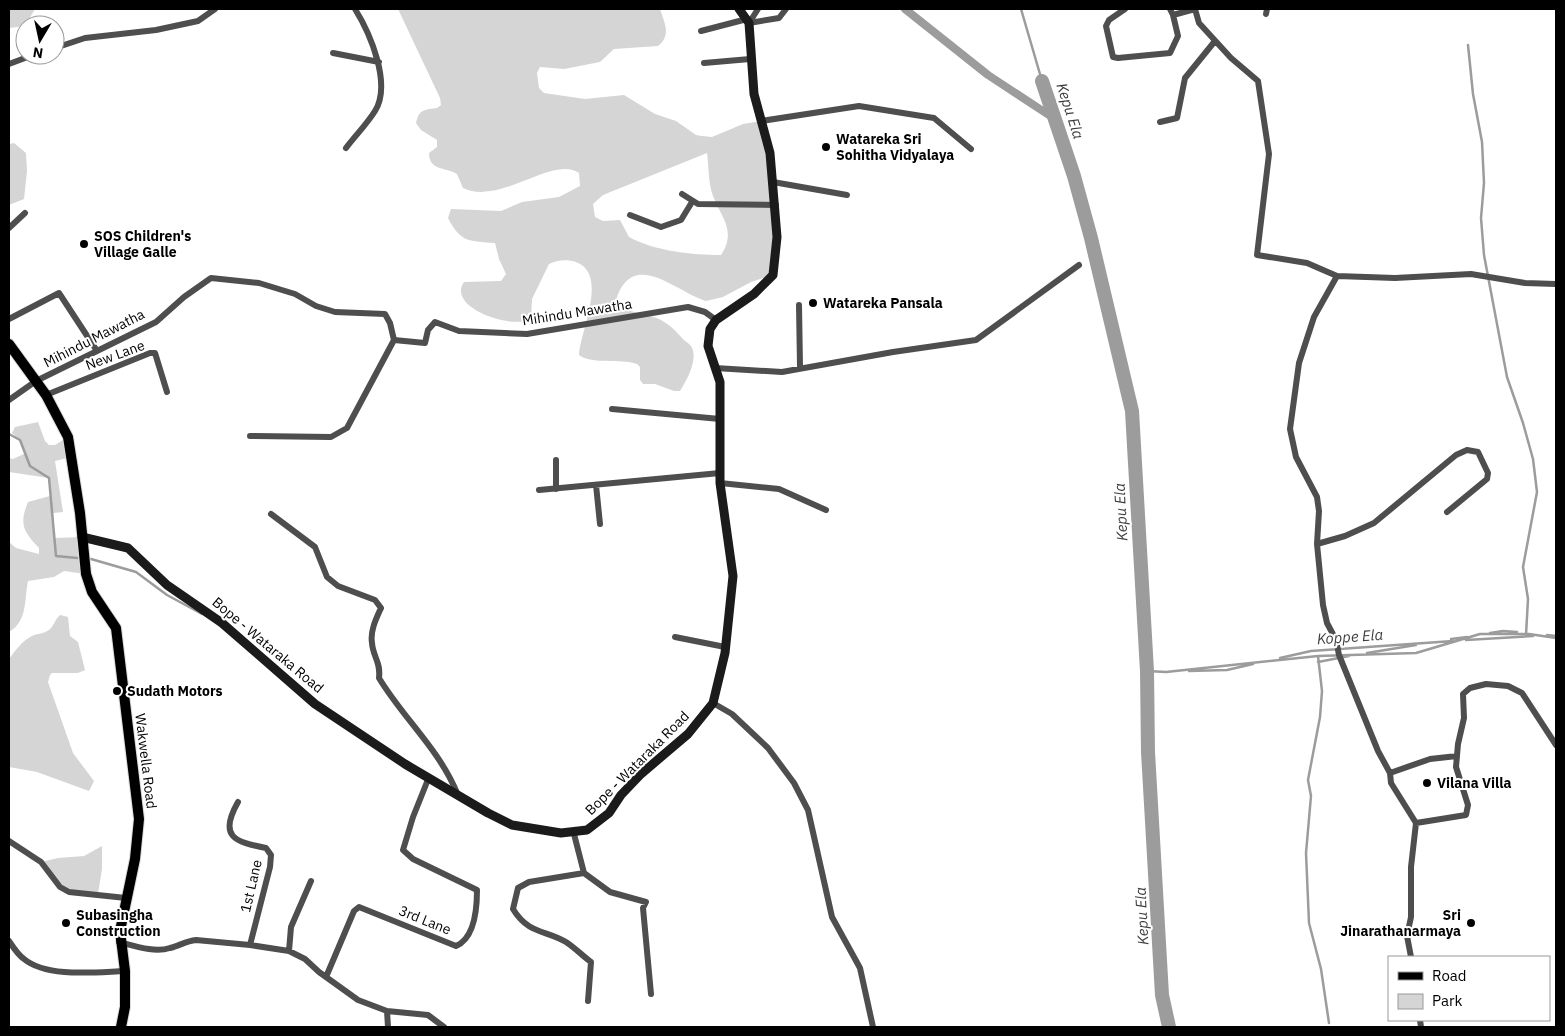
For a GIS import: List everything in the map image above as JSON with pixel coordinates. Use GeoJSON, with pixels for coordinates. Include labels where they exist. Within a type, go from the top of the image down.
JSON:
{"type":"FeatureCollection","features":[{"type":"Feature","properties":{"kind":"main road","name":"Wakwella Road"},"geometry":{"type":"LineString","coordinates":[[9,344],[46,394],[68,437],[79,504],[86,574],[92,592],[116,628],[139,819],[138,838],[126,898],[120,942],[124,971],[124,1007],[121,1027]]}},
{"type":"Feature","properties":{"kind":"street"},"geometry":{"type":"LineString","coordinates":[[65,45],[85,38],[156,30],[198,21],[215,9]]}},
{"type":"Feature","properties":{"kind":"street"},"geometry":{"type":"LineString","coordinates":[[346,148],[376,111],[380,99],[379,62],[366,27],[356,9]]}},
{"type":"Feature","properties":{"kind":"street"},"geometry":{"type":"LineString","coordinates":[[716,320],[754,294],[773,275],[777,238],[776,205],[770,153],[754,94],[748,21],[740,9]]}},
{"type":"Feature","properties":{"kind":"street"},"geometry":{"type":"LineString","coordinates":[[748,21],[758,9]]}},
{"type":"Feature","properties":{"kind":"street"},"geometry":{"type":"LineString","coordinates":[[701,31],[748,21],[780,18],[786,9]]}},
{"type":"Feature","properties":{"kind":"street"},"geometry":{"type":"LineString","coordinates":[[1125,9],[1109,20],[1106,26],[1113,57],[1170,53],[1178,36],[1172,12],[1195,9],[1199,23],[1215,41],[1258,81],[1269,154],[1257,255],[1307,263],[1337,276],[1395,278],[1471,274],[1525,283],[1556,284]]}},
{"type":"Feature","properties":{"kind":"street"},"geometry":{"type":"LineString","coordinates":[[1160,122],[1177,118],[1185,78],[1215,41]]}},
{"type":"Feature","properties":{"kind":"street"},"geometry":{"type":"LineString","coordinates":[[333,53],[379,62]]}},
{"type":"Feature","properties":{"kind":"street"},"geometry":{"type":"LineString","coordinates":[[704,63],[750,59]]}},
{"type":"Feature","properties":{"kind":"street"},"geometry":{"type":"LineString","coordinates":[[761,121],[859,106],[934,118],[971,149]]}},
{"type":"Feature","properties":{"kind":"street"},"geometry":{"type":"LineString","coordinates":[[773,182],[846,195]]}},
{"type":"Feature","properties":{"kind":"street"},"geometry":{"type":"LineString","coordinates":[[682,194],[692,202],[776,205]]}},
{"type":"Feature","properties":{"kind":"street"},"geometry":{"type":"LineString","coordinates":[[630,214],[661,227],[681,220],[692,202]]}},
{"type":"Feature","properties":{"kind":"street"},"geometry":{"type":"LineString","coordinates":[[9,228],[25,213]]}},
{"type":"Feature","properties":{"kind":"street"},"geometry":{"type":"LineString","coordinates":[[715,368],[782,372],[800,367],[976,340],[1078,265]]}},
{"type":"Feature","properties":{"kind":"street"},"geometry":{"type":"LineString","coordinates":[[1337,276],[1314,317],[1299,363],[1290,429],[1296,457],[1317,497],[1319,512],[1317,544],[1322,605],[1327,624],[1336,640],[1339,655],[1378,751],[1390,773],[1391,783],[1416,823],[1411,867],[1411,917],[1407,936],[1411,956]]}},
{"type":"Feature","properties":{"kind":"street","name":"Mihindu Mawatha"},"geometry":{"type":"LineString","coordinates":[[9,400],[36,381],[156,322],[211,278],[259,282],[296,294],[328,310],[385,314],[390,323],[394,340],[425,343],[428,330],[435,322],[459,331],[526,334],[688,307],[705,312],[716,320]]}},
{"type":"Feature","properties":{"kind":"street"},"geometry":{"type":"LineString","coordinates":[[9,319],[60,293],[97,351]]}},
{"type":"Feature","properties":{"kind":"street"},"geometry":{"type":"LineString","coordinates":[[799,305],[800,367]]}},
{"type":"Feature","properties":{"kind":"street","name":"Bope - Wataraka Road"},"geometry":{"type":"LineString","coordinates":[[82,537],[128,548],[167,585],[222,623],[315,704],[383,750],[429,777],[512,825],[537,831],[574,834],[587,830],[609,813],[621,795],[641,774],[688,734],[713,703],[725,646],[731,607],[733,576],[720,483],[720,382],[708,346],[710,330],[716,320]]}},
{"type":"Feature","properties":{"kind":"street"},"geometry":{"type":"LineString","coordinates":[[250,436],[331,438],[337,435],[346,428],[394,340]]}},
{"type":"Feature","properties":{"kind":"street","name":"New Lane"},"geometry":{"type":"LineString","coordinates":[[46,394],[150,353],[154,354],[167,392]]}},
{"type":"Feature","properties":{"kind":"street"},"geometry":{"type":"LineString","coordinates":[[612,409],[720,419]]}},
{"type":"Feature","properties":{"kind":"street"},"geometry":{"type":"LineString","coordinates":[[1317,544],[1345,536],[1374,523],[1456,456],[1467,450],[1478,452],[1488,476],[1447,512]]}},
{"type":"Feature","properties":{"kind":"street"},"geometry":{"type":"LineString","coordinates":[[556,460],[556,489]]}},
{"type":"Feature","properties":{"kind":"street"},"geometry":{"type":"LineString","coordinates":[[539,490],[720,473]]}},
{"type":"Feature","properties":{"kind":"street"},"geometry":{"type":"LineString","coordinates":[[720,483],[779,489],[826,510]]}},
{"type":"Feature","properties":{"kind":"street"},"geometry":{"type":"LineString","coordinates":[[596,485],[600,524]]}},
{"type":"Feature","properties":{"kind":"street"},"geometry":{"type":"LineString","coordinates":[[271,514],[315,547],[327,577],[338,586],[375,600],[381,608],[373,625],[372,643],[381,667],[379,678],[392,700],[418,729],[449,773],[457,792]]}},
{"type":"Feature","properties":{"kind":"street"},"geometry":{"type":"LineString","coordinates":[[675,637],[725,646]]}},
{"type":"Feature","properties":{"kind":"street"},"geometry":{"type":"LineString","coordinates":[[1416,823],[1466,816],[1468,804],[1457,774],[1457,756],[1464,718],[1463,694],[1470,688],[1486,684],[1508,686],[1522,693],[1556,745]]}},
{"type":"Feature","properties":{"kind":"street"},"geometry":{"type":"LineString","coordinates":[[713,703],[732,714],[768,748],[794,783],[808,810],[832,917],[860,968],[873,1027]]}},
{"type":"Feature","properties":{"kind":"street"},"geometry":{"type":"LineString","coordinates":[[1390,773],[1430,759],[1457,756]]}},
{"type":"Feature","properties":{"kind":"street","name":"3rd Lane"},"geometry":{"type":"LineString","coordinates":[[326,977],[354,911],[359,907],[456,946],[463,943],[471,928],[476,908],[477,890],[413,859],[403,850],[413,817],[429,777]]}},
{"type":"Feature","properties":{"kind":"street","name":"1st Lane"},"geometry":{"type":"LineString","coordinates":[[238,802],[230,815],[228,830],[233,838],[244,844],[266,848],[271,854],[270,867],[250,945]]}},
{"type":"Feature","properties":{"kind":"street"},"geometry":{"type":"LineString","coordinates":[[574,834],[584,873]]}},
{"type":"Feature","properties":{"kind":"street"},"geometry":{"type":"LineString","coordinates":[[9,841],[41,862],[60,887],[69,892],[126,898]]}},
{"type":"Feature","properties":{"kind":"street"},"geometry":{"type":"LineString","coordinates":[[588,1001],[590,962],[565,941],[544,934],[518,918],[513,909],[518,888],[529,882],[584,873],[599,882],[610,892],[646,902],[644,908],[651,994]]}},
{"type":"Feature","properties":{"kind":"street"},"geometry":{"type":"LineString","coordinates":[[289,951],[291,927],[311,881]]}},
{"type":"Feature","properties":{"kind":"street"},"geometry":{"type":"LineString","coordinates":[[120,942],[144,948],[168,949],[196,940],[289,951],[305,958],[326,977],[358,1000],[387,1011],[428,1015],[444,1027]]}},
{"type":"Feature","properties":{"kind":"street"},"geometry":{"type":"LineString","coordinates":[[9,941],[24,959],[37,966],[78,972],[124,971]]}},
{"type":"Feature","properties":{"kind":"street"},"geometry":{"type":"LineString","coordinates":[[387,1011],[388,1027]]}},
{"type":"Feature","properties":{"kind":"green space"},"geometry":{"type":"Polygon","coordinates":[[[9,9],[35,9],[31,15],[15,15],[15,27],[9,28],[9,9]]]}},
{"type":"Feature","properties":{"kind":"green space"},"geometry":{"type":"Polygon","coordinates":[[[398,9],[660,9],[666,33],[658,46],[614,49],[600,62],[564,69],[540,67],[537,73],[539,88],[544,93],[585,99],[624,95],[655,114],[676,121],[696,135],[702,136],[712,137],[743,124],[761,121],[774,186],[773,275],[751,282],[723,297],[706,301],[669,283],[644,275],[633,277],[624,284],[616,300],[630,311],[664,322],[691,346],[694,357],[693,363],[680,391],[674,391],[655,384],[643,384],[640,380],[640,367],[637,364],[623,361],[591,360],[579,355],[592,291],[591,278],[586,268],[576,262],[562,260],[549,264],[532,299],[531,319],[522,322],[496,319],[472,308],[464,300],[461,291],[464,282],[501,281],[506,274],[499,259],[495,243],[472,241],[462,236],[448,218],[451,209],[501,211],[522,202],[559,197],[580,186],[579,173],[568,169],[555,170],[493,191],[478,192],[463,188],[457,174],[439,168],[432,163],[429,153],[437,147],[437,140],[421,130],[416,123],[421,112],[437,108],[441,105],[440,98],[398,9]],[[707,153],[603,195],[593,204],[595,217],[603,221],[620,220],[629,237],[650,246],[686,253],[721,255],[726,246],[728,231],[711,191],[707,153]]]}},
{"type":"Feature","properties":{"kind":"green space"},"geometry":{"type":"Polygon","coordinates":[[[14,143],[26,153],[27,171],[24,199],[9,205],[9,144],[14,143]]]}},
{"type":"Feature","properties":{"kind":"green space"},"geometry":{"type":"Polygon","coordinates":[[[38,422],[45,441],[49,445],[55,445],[68,437],[72,457],[55,461],[63,512],[53,513],[54,538],[82,537],[86,574],[64,571],[54,577],[28,581],[22,616],[15,627],[9,632],[9,542],[16,548],[39,554],[39,548],[29,537],[24,527],[25,510],[28,502],[50,496],[49,478],[9,472],[9,458],[13,459],[26,453],[20,440],[12,433],[15,427],[38,422]]]}},
{"type":"Feature","properties":{"kind":"green space"},"geometry":{"type":"Polygon","coordinates":[[[60,615],[68,617],[70,636],[78,642],[85,670],[78,673],[52,673],[48,682],[73,753],[94,781],[89,791],[37,772],[9,767],[9,659],[28,638],[49,630],[60,615]]]}},
{"type":"Feature","properties":{"kind":"green space"},"geometry":{"type":"Polygon","coordinates":[[[102,846],[102,869],[98,894],[69,892],[41,862],[58,858],[84,856],[102,846]]]}},
{"type":"Feature","properties":{"kind":"waterway"},"geometry":{"type":"LineString","coordinates":[[905,9],[988,75],[1055,119]]}},
{"type":"Feature","properties":{"kind":"waterway","name":"Kepu Ela"},"geometry":{"type":"LineString","coordinates":[[1021,9],[1042,81]]}},
{"type":"Feature","properties":{"kind":"waterway"},"geometry":{"type":"LineString","coordinates":[[1468,45],[1473,94],[1482,142],[1484,183],[1481,218],[1484,255],[1507,377],[1533,459],[1537,492],[1523,567],[1528,599],[1526,635]]}},
{"type":"Feature","properties":{"kind":"waterway","name":"Kepu Ela"},"geometry":{"type":"LineString","coordinates":[[1042,81],[1074,176],[1091,238],[1132,411],[1147,671],[1148,752],[1162,995],[1169,1027]]}},
{"type":"Feature","properties":{"kind":"waterway"},"geometry":{"type":"LineString","coordinates":[[9,434],[20,440],[30,466],[49,478],[56,556],[77,558]]}},
{"type":"Feature","properties":{"kind":"waterway"},"geometry":{"type":"LineString","coordinates":[[91,559],[136,572],[167,595],[202,614]]}},
{"type":"Feature","properties":{"kind":"waterway"},"geometry":{"type":"LineString","coordinates":[[1490,633],[1503,631],[1517,632]]}},
{"type":"Feature","properties":{"kind":"waterway"},"geometry":{"type":"LineString","coordinates":[[1147,671],[1166,672],[1318,656],[1416,653],[1480,634],[1529,634],[1556,638]]}},
{"type":"Feature","properties":{"kind":"waterway","name":"Koppe Ela"},"geometry":{"type":"LineString","coordinates":[[1547,635],[1556,636]]}},
{"type":"Feature","properties":{"kind":"waterway","name":"Koppe Ela"},"geometry":{"type":"LineString","coordinates":[[1466,640],[1533,636]]}},
{"type":"Feature","properties":{"kind":"waterway","name":"Koppe Ela"},"geometry":{"type":"LineString","coordinates":[[1451,639],[1467,637]]}},
{"type":"Feature","properties":{"kind":"waterway","name":"Koppe Ela"},"geometry":{"type":"LineString","coordinates":[[1280,658],[1311,651],[1453,641]]}},
{"type":"Feature","properties":{"kind":"waterway","name":"Koppe Ela"},"geometry":{"type":"LineString","coordinates":[[1367,653],[1416,645]]}},
{"type":"Feature","properties":{"kind":"waterway"},"geometry":{"type":"LineString","coordinates":[[1318,656],[1322,691],[1320,717],[1308,780],[1311,796],[1306,853],[1309,923],[1321,969],[1329,1023]]}},
{"type":"Feature","properties":{"kind":"waterway"},"geometry":{"type":"LineString","coordinates":[[1318,662],[1349,656]]}},
{"type":"Feature","properties":{"kind":"waterway","name":"Koppe Ela"},"geometry":{"type":"LineString","coordinates":[[1189,671],[1227,670],[1253,664]]}},
{"type":"Feature","properties":{"kind":"place","name":"Watareka Sri Sohitha Vidyalaya"},"geometry":{"type":"Point","coordinates":[826,147]}},
{"type":"Feature","properties":{"kind":"place","name":"SOS Children's Village Galle"},"geometry":{"type":"Point","coordinates":[84,244]}},
{"type":"Feature","properties":{"kind":"place","name":"Watareka Pansala"},"geometry":{"type":"Point","coordinates":[813,303]}},
{"type":"Feature","properties":{"kind":"place","name":"Sudath Motors"},"geometry":{"type":"Point","coordinates":[117,691]}},
{"type":"Feature","properties":{"kind":"place","name":"Vilana Villa"},"geometry":{"type":"Point","coordinates":[1427,783]}},
{"type":"Feature","properties":{"kind":"place","name":"Subasingha Construction"},"geometry":{"type":"Point","coordinates":[66,923]}},
{"type":"Feature","properties":{"kind":"place","name":"Sri Jinarathanarmaya"},"geometry":{"type":"Point","coordinates":[1471,923]}}]}
